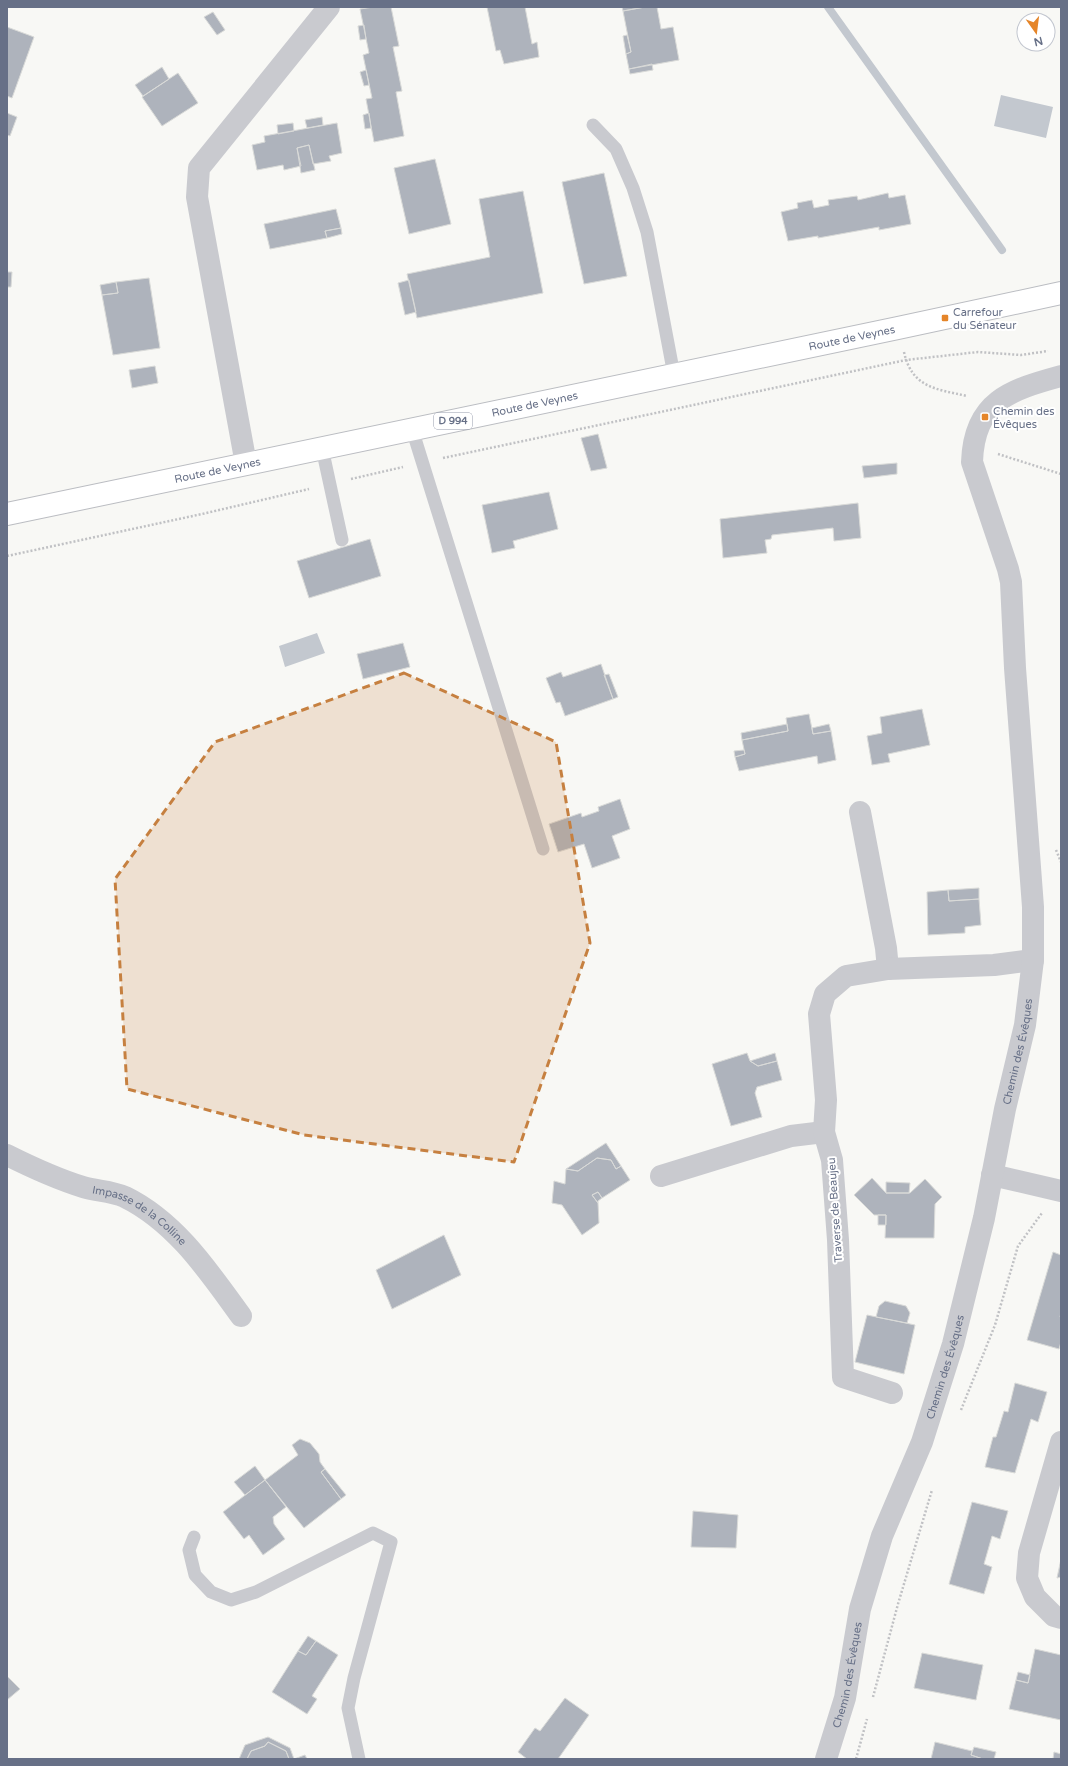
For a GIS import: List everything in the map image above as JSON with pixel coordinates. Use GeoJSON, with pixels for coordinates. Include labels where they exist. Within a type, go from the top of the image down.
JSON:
{"type":"FeatureCollection","features":[{"type":"Feature","properties":{"kind":"main road","name":"Route de Veynes"},"geometry":{"type":"LineString","coordinates":[[7,514],[1061,293]]}},
{"type":"Feature","properties":{"kind":"street"},"geometry":{"type":"LineString","coordinates":[[246,464],[197,197],[200,168],[329,7]]}},
{"type":"Feature","properties":{"kind":"street","name":"Chemin des Évêques"},"geometry":{"type":"LineString","coordinates":[[826,1759],[845,1698],[862,1602],[882,1536],[922,1442],[953,1344],[984,1218],[1005,1108],[1026,1025],[1033,960],[1033,907],[1015,668],[1011,582],[972,462],[973,447],[980,426],[995,402],[1008,394],[1061,376]]}},
{"type":"Feature","properties":{"kind":"street"},"geometry":{"type":"LineString","coordinates":[[860,812],[886,948],[888,969]]}},
{"type":"Feature","properties":{"kind":"street","name":"Traverse de Beaujeu"},"geometry":{"type":"LineString","coordinates":[[892,1393],[843,1378],[838,1240],[833,1167],[824,1132],[826,1100],[819,1014],[825,994],[846,976],[888,969],[994,965],[1033,960]]}},
{"type":"Feature","properties":{"kind":"street"},"geometry":{"type":"LineString","coordinates":[[661,1176],[791,1136],[824,1132]]}},
{"type":"Feature","properties":{"kind":"street","name":"Impasse de la Colline"},"geometry":{"type":"LineString","coordinates":[[7,1155],[24,1164],[83,1186],[124,1196],[163,1222],[203,1264],[241,1316]]}},
{"type":"Feature","properties":{"kind":"street"},"geometry":{"type":"LineString","coordinates":[[992,1175],[1061,1191]]}},
{"type":"Feature","properties":{"kind":"street"},"geometry":{"type":"LineString","coordinates":[[1061,1442],[1029,1553],[1027,1578],[1035,1598],[1054,1616],[1061,1618]]}},
{"type":"Feature","properties":{"kind":"lane"},"geometry":{"type":"LineString","coordinates":[[593,125],[616,149],[633,188],[647,232],[674,375]]}},
{"type":"Feature","properties":{"kind":"lane"},"geometry":{"type":"LineString","coordinates":[[412,430],[543,849]]}},
{"type":"Feature","properties":{"kind":"lane"},"geometry":{"type":"LineString","coordinates":[[322,448],[342,540]]}},
{"type":"Feature","properties":{"kind":"lane"},"geometry":{"type":"LineString","coordinates":[[194,1537],[189,1550],[195,1575],[211,1592],[232,1600],[256,1592],[373,1533],[391,1542],[354,1678],[348,1708],[359,1759]]}},
{"type":"Feature","properties":{"kind":"path"},"geometry":{"type":"LineString","coordinates":[[7,556],[202,514],[422,462],[906,360],[978,352],[1021,355],[1054,350]]}},
{"type":"Feature","properties":{"kind":"path"},"geometry":{"type":"LineString","coordinates":[[906,360],[918,379],[929,387],[995,402]]}},
{"type":"Feature","properties":{"kind":"path"},"geometry":{"type":"LineString","coordinates":[[973,447],[1061,474]]}},
{"type":"Feature","properties":{"kind":"path"},"geometry":{"type":"LineString","coordinates":[[960,1412],[995,1325],[1018,1246],[1039,1215],[1044,1211]]}},
{"type":"Feature","properties":{"kind":"path"},"geometry":{"type":"LineString","coordinates":[[872,1700],[933,1485]]}},
{"type":"Feature","properties":{"kind":"path"},"geometry":{"type":"LineString","coordinates":[[856,1759],[868,1715]]}},
{"type":"Feature","properties":{"kind":"highlighted area"},"geometry":{"type":"Polygon","coordinates":[[[404,673],[556,742],[590,943],[514,1162],[304,1135],[127,1089],[115,879],[215,742],[404,673]]]}},
{"type":"Feature","properties":{"kind":"shaded area"},"geometry":{"type":"Polygon","coordinates":[[[1001,95],[1053,107],[1046,138],[994,126],[1001,95]]]}},
{"type":"Feature","properties":{"kind":"shaded area"},"geometry":{"type":"Polygon","coordinates":[[[317,633],[325,653],[285,667],[279,646],[317,633]]]}},
{"type":"Feature","properties":{"kind":"building"},"geometry":{"type":"Polygon","coordinates":[[[391,7],[399,46],[393,47],[402,91],[396,92],[404,136],[374,142],[366,99],[372,98],[363,55],[369,53],[360,9],[391,7]]]}},
{"type":"Feature","properties":{"kind":"building"},"geometry":{"type":"Polygon","coordinates":[[[487,7],[525,7],[532,44],[537,42],[539,57],[504,64],[500,50],[496,51],[487,7]]]}},
{"type":"Feature","properties":{"kind":"building"},"geometry":{"type":"Polygon","coordinates":[[[622,7],[645,7],[623,11],[622,7]]]}},
{"type":"Feature","properties":{"kind":"building"},"geometry":{"type":"Polygon","coordinates":[[[645,7],[657,7],[661,29],[673,27],[679,60],[629,69],[626,54],[631,52],[623,11],[645,7]]]}},
{"type":"Feature","properties":{"kind":"building"},"geometry":{"type":"Polygon","coordinates":[[[213,12],[225,30],[217,35],[204,17],[213,12]]]}},
{"type":"Feature","properties":{"kind":"building"},"geometry":{"type":"Polygon","coordinates":[[[364,25],[366,39],[360,40],[358,26],[364,25]]]}},
{"type":"Feature","properties":{"kind":"building"},"geometry":{"type":"Polygon","coordinates":[[[7,27],[34,37],[12,98],[7,96],[7,27]]]}},
{"type":"Feature","properties":{"kind":"building"},"geometry":{"type":"Polygon","coordinates":[[[627,35],[631,52],[626,54],[623,36],[627,35]]]}},
{"type":"Feature","properties":{"kind":"building"},"geometry":{"type":"Polygon","coordinates":[[[652,64],[653,70],[630,74],[629,69],[652,64]]]}},
{"type":"Feature","properties":{"kind":"building"},"geometry":{"type":"Polygon","coordinates":[[[162,67],[169,79],[143,96],[135,85],[162,67]]]}},
{"type":"Feature","properties":{"kind":"building"},"geometry":{"type":"Polygon","coordinates":[[[366,70],[369,85],[364,86],[360,72],[366,70]]]}},
{"type":"Feature","properties":{"kind":"building"},"geometry":{"type":"Polygon","coordinates":[[[178,73],[198,103],[162,126],[142,97],[178,73]]]}},
{"type":"Feature","properties":{"kind":"building"},"geometry":{"type":"Polygon","coordinates":[[[7,113],[17,117],[10,136],[7,135],[7,113]]]}},
{"type":"Feature","properties":{"kind":"building"},"geometry":{"type":"Polygon","coordinates":[[[369,113],[371,128],[365,129],[363,115],[369,113]]]}},
{"type":"Feature","properties":{"kind":"building"},"geometry":{"type":"Polygon","coordinates":[[[322,117],[323,125],[307,128],[305,120],[322,117]]]}},
{"type":"Feature","properties":{"kind":"building"},"geometry":{"type":"Polygon","coordinates":[[[293,123],[294,131],[278,134],[277,125],[293,123]]]}},
{"type":"Feature","properties":{"kind":"building"},"geometry":{"type":"Polygon","coordinates":[[[337,123],[342,153],[329,156],[331,161],[313,164],[309,145],[297,148],[301,166],[284,170],[283,165],[257,170],[252,145],[265,142],[264,136],[337,123]]]}},
{"type":"Feature","properties":{"kind":"building"},"geometry":{"type":"Polygon","coordinates":[[[309,145],[315,170],[301,173],[297,148],[309,145]]]}},
{"type":"Feature","properties":{"kind":"building"},"geometry":{"type":"Polygon","coordinates":[[[435,159],[451,224],[409,234],[394,168],[435,159]]]}},
{"type":"Feature","properties":{"kind":"building"},"geometry":{"type":"Polygon","coordinates":[[[604,173],[627,276],[584,284],[562,182],[604,173]]]}},
{"type":"Feature","properties":{"kind":"building"},"geometry":{"type":"Polygon","coordinates":[[[523,191],[543,293],[417,318],[407,274],[490,257],[479,199],[523,191]]]}},
{"type":"Feature","properties":{"kind":"building"},"geometry":{"type":"Polygon","coordinates":[[[888,193],[889,198],[905,195],[911,224],[879,230],[879,227],[818,238],[818,236],[788,241],[781,212],[798,208],[797,203],[812,200],[814,208],[829,205],[828,200],[857,196],[858,200],[888,193]]]}},
{"type":"Feature","properties":{"kind":"building"},"geometry":{"type":"Polygon","coordinates":[[[336,209],[341,228],[325,231],[327,238],[270,249],[264,224],[336,209]]]}},
{"type":"Feature","properties":{"kind":"building"},"geometry":{"type":"Polygon","coordinates":[[[341,228],[342,234],[327,238],[325,231],[341,228]]]}},
{"type":"Feature","properties":{"kind":"building"},"geometry":{"type":"Polygon","coordinates":[[[7,272],[12,272],[11,287],[7,287],[7,272]]]}},
{"type":"Feature","properties":{"kind":"building"},"geometry":{"type":"Polygon","coordinates":[[[149,278],[160,348],[113,355],[102,295],[118,293],[116,282],[149,278]]]}},
{"type":"Feature","properties":{"kind":"building"},"geometry":{"type":"Polygon","coordinates":[[[409,280],[416,312],[405,315],[398,283],[409,280]]]}},
{"type":"Feature","properties":{"kind":"building"},"geometry":{"type":"Polygon","coordinates":[[[116,282],[118,293],[102,295],[100,285],[116,282]]]}},
{"type":"Feature","properties":{"kind":"building"},"geometry":{"type":"Polygon","coordinates":[[[155,366],[158,383],[132,388],[129,370],[155,366]]]}},
{"type":"Feature","properties":{"kind":"building"},"geometry":{"type":"Polygon","coordinates":[[[598,434],[607,468],[591,471],[581,438],[598,434]]]}},
{"type":"Feature","properties":{"kind":"building"},"geometry":{"type":"Polygon","coordinates":[[[897,463],[897,474],[864,478],[862,466],[897,463]]]}},
{"type":"Feature","properties":{"kind":"building"},"geometry":{"type":"Polygon","coordinates":[[[549,492],[558,529],[513,541],[515,548],[492,553],[482,505],[549,492]]]}},
{"type":"Feature","properties":{"kind":"building"},"geometry":{"type":"Polygon","coordinates":[[[858,503],[861,538],[834,541],[833,528],[772,535],[771,539],[765,540],[767,553],[723,558],[720,519],[858,503]]]}},
{"type":"Feature","properties":{"kind":"building"},"geometry":{"type":"Polygon","coordinates":[[[370,539],[381,576],[309,598],[297,561],[370,539]]]}},
{"type":"Feature","properties":{"kind":"building"},"geometry":{"type":"Polygon","coordinates":[[[403,643],[410,667],[363,679],[357,654],[403,643]]]}},
{"type":"Feature","properties":{"kind":"building"},"geometry":{"type":"Polygon","coordinates":[[[601,664],[613,699],[565,716],[560,702],[556,703],[546,678],[561,672],[563,677],[601,664]]]}},
{"type":"Feature","properties":{"kind":"building"},"geometry":{"type":"Polygon","coordinates":[[[609,674],[618,697],[613,699],[604,675],[609,674]]]}},
{"type":"Feature","properties":{"kind":"building"},"geometry":{"type":"Polygon","coordinates":[[[922,709],[930,745],[888,754],[890,762],[872,765],[867,736],[882,733],[880,717],[922,709]]]}},
{"type":"Feature","properties":{"kind":"building"},"geometry":{"type":"Polygon","coordinates":[[[809,714],[813,734],[831,731],[836,760],[818,764],[817,756],[739,771],[735,757],[745,754],[742,740],[788,731],[786,718],[809,714]]]}},
{"type":"Feature","properties":{"kind":"building"},"geometry":{"type":"Polygon","coordinates":[[[787,724],[788,731],[742,740],[741,733],[787,724]]]}},
{"type":"Feature","properties":{"kind":"building"},"geometry":{"type":"Polygon","coordinates":[[[829,724],[831,731],[813,734],[812,728],[829,724]]]}},
{"type":"Feature","properties":{"kind":"building"},"geometry":{"type":"Polygon","coordinates":[[[744,750],[745,754],[735,757],[734,751],[744,750]]]}},
{"type":"Feature","properties":{"kind":"building"},"geometry":{"type":"Polygon","coordinates":[[[620,799],[630,829],[612,836],[620,858],[592,868],[584,844],[558,852],[549,824],[581,813],[582,817],[599,811],[598,807],[620,799]]]}},
{"type":"Feature","properties":{"kind":"building"},"geometry":{"type":"Polygon","coordinates":[[[979,888],[979,899],[949,901],[948,890],[979,888]]]}},
{"type":"Feature","properties":{"kind":"building"},"geometry":{"type":"Polygon","coordinates":[[[948,890],[949,901],[979,899],[981,925],[965,927],[965,933],[928,935],[927,892],[948,890]]]}},
{"type":"Feature","properties":{"kind":"building"},"geometry":{"type":"Polygon","coordinates":[[[747,1053],[750,1061],[758,1066],[777,1061],[782,1080],[757,1087],[755,1093],[762,1117],[731,1126],[712,1064],[747,1053]]]}},
{"type":"Feature","properties":{"kind":"building"},"geometry":{"type":"Polygon","coordinates":[[[775,1053],[777,1061],[758,1066],[750,1061],[775,1053]]]}},
{"type":"Feature","properties":{"kind":"building"},"geometry":{"type":"Polygon","coordinates":[[[606,1143],[621,1166],[616,1169],[611,1160],[597,1158],[578,1171],[566,1169],[606,1143]]]}},
{"type":"Feature","properties":{"kind":"building"},"geometry":{"type":"Polygon","coordinates":[[[597,1158],[611,1160],[616,1169],[621,1166],[630,1180],[602,1198],[598,1192],[592,1195],[598,1203],[599,1223],[582,1235],[562,1205],[552,1203],[554,1181],[565,1184],[566,1169],[578,1171],[597,1158]]]}},
{"type":"Feature","properties":{"kind":"building"},"geometry":{"type":"Polygon","coordinates":[[[872,1178],[886,1193],[910,1193],[925,1179],[942,1197],[935,1204],[934,1238],[885,1238],[886,1215],[874,1215],[854,1195],[872,1178]]]}},
{"type":"Feature","properties":{"kind":"building"},"geometry":{"type":"Polygon","coordinates":[[[886,1182],[910,1183],[909,1193],[886,1193],[886,1182]]]}},
{"type":"Feature","properties":{"kind":"building"},"geometry":{"type":"Polygon","coordinates":[[[598,1192],[602,1198],[598,1201],[598,1203],[592,1195],[598,1192]]]}},
{"type":"Feature","properties":{"kind":"building"},"geometry":{"type":"Polygon","coordinates":[[[878,1215],[886,1215],[886,1225],[878,1225],[878,1215]]]}},
{"type":"Feature","properties":{"kind":"building"},"geometry":{"type":"Polygon","coordinates":[[[444,1235],[461,1275],[392,1309],[376,1270],[444,1235]]]}},
{"type":"Feature","properties":{"kind":"building"},"geometry":{"type":"Polygon","coordinates":[[[1053,1252],[1061,1255],[1061,1342],[1059,1349],[1027,1340],[1053,1252]]]}},
{"type":"Feature","properties":{"kind":"building"},"geometry":{"type":"Polygon","coordinates":[[[885,1301],[906,1306],[910,1313],[907,1323],[876,1317],[879,1306],[885,1301]]]}},
{"type":"Feature","properties":{"kind":"building"},"geometry":{"type":"Polygon","coordinates":[[[867,1315],[915,1325],[904,1374],[855,1362],[867,1315]]]}},
{"type":"Feature","properties":{"kind":"building"},"geometry":{"type":"Polygon","coordinates":[[[1015,1383],[1047,1392],[1038,1422],[1031,1419],[1015,1473],[985,1467],[993,1437],[996,1437],[1004,1411],[1008,1412],[1015,1383]]]}},
{"type":"Feature","properties":{"kind":"building"},"geometry":{"type":"Polygon","coordinates":[[[300,1439],[310,1443],[319,1454],[320,1462],[325,1469],[321,1472],[341,1499],[304,1528],[265,1480],[298,1455],[292,1445],[300,1439]]]}},
{"type":"Feature","properties":{"kind":"building"},"geometry":{"type":"Polygon","coordinates":[[[255,1466],[265,1480],[245,1495],[234,1482],[255,1466]]]}},
{"type":"Feature","properties":{"kind":"building"},"geometry":{"type":"Polygon","coordinates":[[[325,1469],[346,1495],[341,1499],[321,1472],[325,1469]]]}},
{"type":"Feature","properties":{"kind":"building"},"geometry":{"type":"Polygon","coordinates":[[[265,1480],[286,1507],[273,1517],[274,1524],[285,1539],[263,1555],[249,1535],[244,1539],[223,1512],[265,1480]]]}},
{"type":"Feature","properties":{"kind":"building"},"geometry":{"type":"Polygon","coordinates":[[[972,1502],[1008,1511],[1000,1539],[992,1536],[984,1564],[992,1567],[984,1594],[949,1584],[972,1502]]]}},
{"type":"Feature","properties":{"kind":"building"},"geometry":{"type":"Polygon","coordinates":[[[693,1511],[738,1515],[736,1548],[691,1547],[693,1511]]]}},
{"type":"Feature","properties":{"kind":"building"},"geometry":{"type":"Polygon","coordinates":[[[1061,1559],[1061,1577],[1057,1578],[1061,1559]]]}},
{"type":"Feature","properties":{"kind":"building"},"geometry":{"type":"Polygon","coordinates":[[[308,1636],[316,1641],[306,1655],[298,1651],[308,1636]]]}},
{"type":"Feature","properties":{"kind":"building"},"geometry":{"type":"Polygon","coordinates":[[[316,1641],[338,1655],[312,1696],[317,1699],[307,1714],[272,1692],[298,1651],[306,1655],[316,1641]]]}},
{"type":"Feature","properties":{"kind":"building"},"geometry":{"type":"Polygon","coordinates":[[[1035,1649],[1061,1655],[1061,1720],[1009,1709],[1016,1680],[1028,1683],[1035,1649]]]}},
{"type":"Feature","properties":{"kind":"building"},"geometry":{"type":"Polygon","coordinates":[[[922,1653],[983,1665],[976,1700],[914,1688],[922,1653]]]}},
{"type":"Feature","properties":{"kind":"building"},"geometry":{"type":"Polygon","coordinates":[[[1018,1672],[1030,1675],[1028,1683],[1016,1680],[1018,1672]]]}},
{"type":"Feature","properties":{"kind":"building"},"geometry":{"type":"Polygon","coordinates":[[[7,1676],[20,1689],[7,1700],[7,1676]]]}},
{"type":"Feature","properties":{"kind":"building"},"geometry":{"type":"Polygon","coordinates":[[[565,1698],[589,1715],[558,1759],[527,1759],[518,1752],[535,1728],[540,1731],[565,1698]]]}},
{"type":"Feature","properties":{"kind":"building"},"geometry":{"type":"Polygon","coordinates":[[[268,1737],[290,1748],[294,1759],[289,1759],[286,1751],[268,1742],[265,1746],[251,1751],[247,1759],[239,1759],[245,1745],[268,1737]]]}},
{"type":"Feature","properties":{"kind":"building"},"geometry":{"type":"Polygon","coordinates":[[[268,1742],[286,1751],[289,1759],[247,1759],[251,1751],[265,1746],[268,1742]]]}},
{"type":"Feature","properties":{"kind":"building"},"geometry":{"type":"Polygon","coordinates":[[[935,1742],[972,1751],[971,1755],[983,1759],[931,1759],[935,1742]]]}},
{"type":"Feature","properties":{"kind":"building"},"geometry":{"type":"Polygon","coordinates":[[[974,1747],[996,1752],[994,1759],[983,1759],[971,1755],[974,1747]]]}},
{"type":"Feature","properties":{"kind":"building"},"geometry":{"type":"Polygon","coordinates":[[[1054,1752],[1061,1754],[1061,1759],[1053,1759],[1054,1752]]]}},
{"type":"Feature","properties":{"kind":"building"},"geometry":{"type":"Polygon","coordinates":[[[305,1755],[307,1759],[294,1759],[305,1755]]]}},
{"type":"Feature","properties":{"kind":"waterway"},"geometry":{"type":"LineString","coordinates":[[828,7],[1002,250]]}},
{"type":"Feature","properties":{"kind":"place","name":"Carrefour du Sénateur"},"geometry":{"type":"Point","coordinates":[945,318]}},
{"type":"Feature","properties":{"kind":"place","name":"Chemin des Évêques"},"geometry":{"type":"Point","coordinates":[985,417]}}]}
